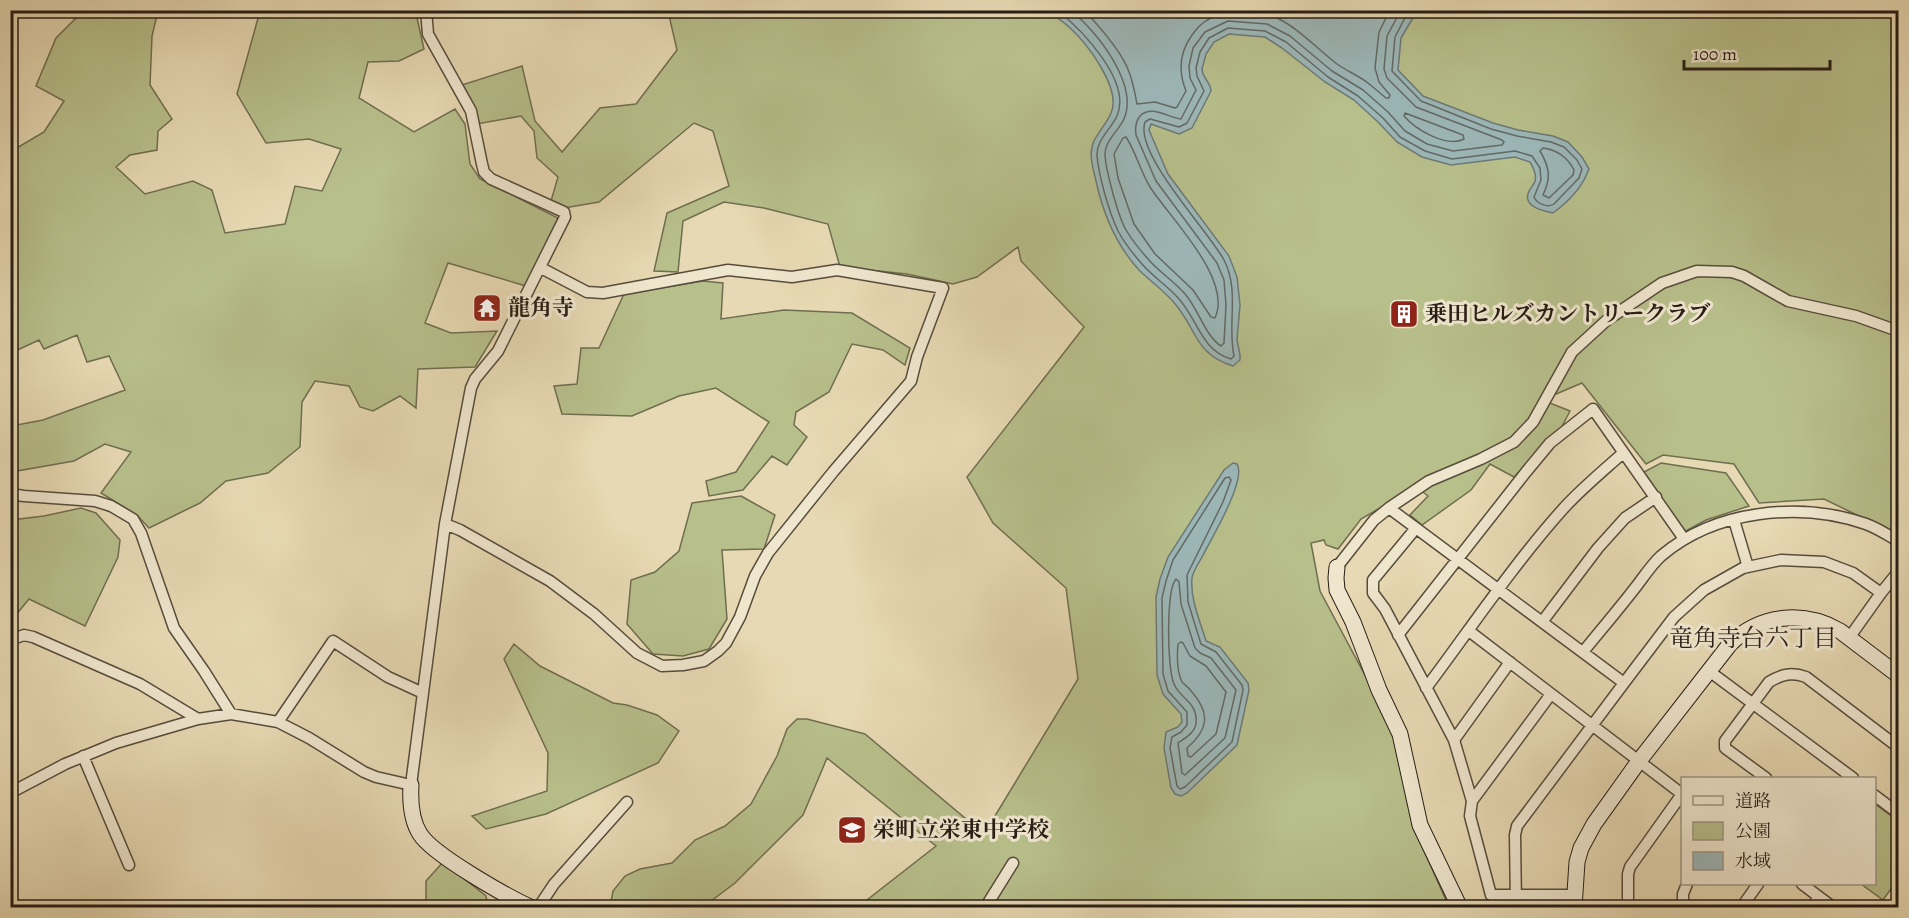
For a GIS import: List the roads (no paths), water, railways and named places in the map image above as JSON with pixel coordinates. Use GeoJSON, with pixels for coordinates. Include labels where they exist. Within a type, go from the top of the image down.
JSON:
{"type":"FeatureCollection","features":[{"type":"Feature","properties":{"kind":"street"},"geometry":{"type":"LineString","coordinates":[[426,10],[428,33],[471,111],[484,172],[491,179],[564,212],[565,217],[498,351],[475,379],[471,388],[445,524],[411,785],[414,824],[422,837],[433,848],[483,881],[532,908]]}},
{"type":"Feature","properties":{"kind":"street"},"geometry":{"type":"LineString","coordinates":[[445,524],[460,530],[550,581],[594,614],[637,653],[662,666],[705,661],[726,643],[740,617],[755,576],[768,553],[847,454],[911,381],[943,288],[837,270],[792,278],[728,270],[603,293],[587,292],[541,268]]}},
{"type":"Feature","properties":{"kind":"street"},"geometry":{"type":"LineString","coordinates":[[1460,908],[1420,825],[1400,734],[1379,690],[1353,622],[1337,590],[1337,567],[1374,520],[1389,508],[1429,481],[1480,459],[1514,441],[1533,422],[1572,352],[1606,320],[1662,283],[1697,271],[1732,272],[1744,276],[1788,301],[1856,316],[1899,331]]}},
{"type":"Feature","properties":{"kind":"street"},"geometry":{"type":"LineString","coordinates":[[1398,635],[1550,443],[1593,409],[1684,539]]}},
{"type":"Feature","properties":{"kind":"street"},"geometry":{"type":"LineString","coordinates":[[1426,688],[1497,590],[1564,508],[1623,453]]}},
{"type":"Feature","properties":{"kind":"street"},"geometry":{"type":"LineString","coordinates":[[10,494],[95,501],[111,506],[133,519],[141,533],[174,628],[231,714]]}},
{"type":"Feature","properties":{"kind":"street"},"geometry":{"type":"LineString","coordinates":[[1542,622],[1598,548],[1625,518],[1656,497]]}},
{"type":"Feature","properties":{"kind":"street"},"geometry":{"type":"LineString","coordinates":[[1389,508],[1624,683]]}},
{"type":"Feature","properties":{"kind":"street"},"geometry":{"type":"LineString","coordinates":[[1583,652],[1660,558],[1684,539],[1734,520],[1752,514],[1796,512],[1849,519],[1869,525],[1899,541]]}},
{"type":"Feature","properties":{"kind":"street"},"geometry":{"type":"LineString","coordinates":[[1734,520],[1748,567]]}},
{"type":"Feature","properties":{"kind":"street"},"geometry":{"type":"LineString","coordinates":[[1416,528],[1373,580],[1373,593],[1385,609],[1454,740],[1472,801],[1470,816],[1491,895],[1574,901],[1577,862],[1583,844],[1594,824],[1639,761],[1738,635],[1757,624],[1776,618],[1803,618],[1819,621],[1849,638],[1899,675]]}},
{"type":"Feature","properties":{"kind":"street"},"geometry":{"type":"LineString","coordinates":[[1516,908],[1515,835],[1517,826],[1674,617],[1704,591],[1748,567],[1781,560],[1824,562],[1853,573],[1881,593]]}},
{"type":"Feature","properties":{"kind":"street"},"geometry":{"type":"LineString","coordinates":[[1849,638],[1899,572]]}},
{"type":"Feature","properties":{"kind":"street"},"geometry":{"type":"LineString","coordinates":[[1469,631],[1681,792]]}},
{"type":"Feature","properties":{"kind":"street"},"geometry":{"type":"LineString","coordinates":[[10,640],[24,635],[33,637],[140,684],[198,718]]}},
{"type":"Feature","properties":{"kind":"street"},"geometry":{"type":"LineString","coordinates":[[278,722],[333,641],[388,677],[423,693]]}},
{"type":"Feature","properties":{"kind":"street"},"geometry":{"type":"LineString","coordinates":[[1454,740],[1510,662]]}},
{"type":"Feature","properties":{"kind":"street"},"geometry":{"type":"LineString","coordinates":[[1709,671],[1852,777]]}},
{"type":"Feature","properties":{"kind":"street"},"geometry":{"type":"LineString","coordinates":[[1765,777],[1725,748],[1724,744],[1752,702],[1769,682],[1778,676],[1799,674],[1806,677],[1899,747]]}},
{"type":"Feature","properties":{"kind":"street"},"geometry":{"type":"LineString","coordinates":[[1472,801],[1551,694]]}},
{"type":"Feature","properties":{"kind":"street"},"geometry":{"type":"LineString","coordinates":[[10,793],[83,756],[116,743],[198,718],[231,714],[278,722],[364,772],[411,785]]}},
{"type":"Feature","properties":{"kind":"street"},"geometry":{"type":"LineString","coordinates":[[83,756],[129,866]]}},
{"type":"Feature","properties":{"kind":"street"},"geometry":{"type":"LineString","coordinates":[[1876,796],[1899,813]]}},
{"type":"Feature","properties":{"kind":"street"},"geometry":{"type":"LineString","coordinates":[[1628,908],[1630,867],[1681,797]]}},
{"type":"Feature","properties":{"kind":"street"},"geometry":{"type":"LineString","coordinates":[[538,908],[554,885],[627,802]]}},
{"type":"Feature","properties":{"kind":"street"},"geometry":{"type":"LineString","coordinates":[[985,908],[1013,863]]}},
{"type":"Feature","properties":{"kind":"street"},"geometry":{"type":"LineString","coordinates":[[1683,908],[1683,894],[1687,885]]}},
{"type":"Feature","properties":{"kind":"street"},"geometry":{"type":"LineString","coordinates":[[1741,908],[1757,885]]}},
{"type":"Feature","properties":{"kind":"street"},"geometry":{"type":"LineString","coordinates":[[1803,885],[1834,908]]}},
{"type":"Feature","properties":{"kind":"street"},"geometry":{"type":"LineString","coordinates":[[1811,908],[1819,897]]}},
{"type":"Feature","properties":{"kind":"water"},"geometry":{"type":"Polygon","coordinates":[[[1047,11],[1417,11],[1401,38],[1398,70],[1423,96],[1493,123],[1553,136],[1568,142],[1582,157],[1589,169],[1579,187],[1559,209],[1553,213],[1540,210],[1529,202],[1528,198],[1535,178],[1530,162],[1515,157],[1451,165],[1422,157],[1397,142],[1354,100],[1325,82],[1265,37],[1229,34],[1214,42],[1206,54],[1202,69],[1211,91],[1192,128],[1179,134],[1151,124],[1149,130],[1168,174],[1229,256],[1237,277],[1240,305],[1237,340],[1240,360],[1233,366],[1204,349],[1176,305],[1139,270],[1118,240],[1103,205],[1091,156],[1094,141],[1111,113],[1112,92],[1101,67],[1085,44],[1067,25],[1047,11]]]}},
{"type":"Feature","properties":{"kind":"water"},"geometry":{"type":"Polygon","coordinates":[[[1233,463],[1237,464],[1239,472],[1233,496],[1194,573],[1192,594],[1206,641],[1220,647],[1248,683],[1249,690],[1237,745],[1187,793],[1181,796],[1175,794],[1171,788],[1164,748],[1166,732],[1178,727],[1182,722],[1181,714],[1163,694],[1157,675],[1156,597],[1168,557],[1224,470],[1233,463]]]}},
{"type":"Feature","properties":{"kind":"place","name":"龍角寺"},"geometry":{"type":"Point","coordinates":[487,308]}},
{"type":"Feature","properties":{"kind":"place","name":"乗田ヒルズカントリークラブ"},"geometry":{"type":"Point","coordinates":[1404,314]}},
{"type":"Feature","properties":{"kind":"place","name":"栄町立栄東中学校"},"geometry":{"type":"Point","coordinates":[852,830]}},
{"type":"Feature","properties":{"kind":"district","name":"竜角寺台六丁目"},"geometry":{"type":"Point","coordinates":[1753,638]}}]}
